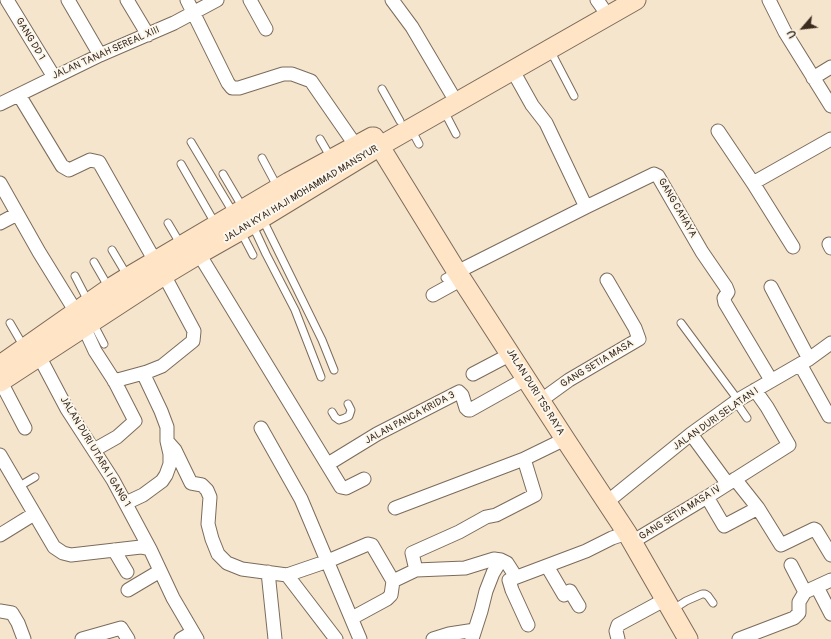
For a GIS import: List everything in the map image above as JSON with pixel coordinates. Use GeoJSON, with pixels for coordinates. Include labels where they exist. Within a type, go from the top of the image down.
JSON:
{"type":"FeatureCollection","features":[{"type":"Feature","properties":{"kind":"main road"},"geometry":{"type":"LineString","coordinates":[[605,6],[636,0]]}},
{"type":"Feature","properties":{"kind":"main road","name":"JALAN KYAI HAJI MOHAMMAD MANSYUR"},"geometry":{"type":"LineString","coordinates":[[410,131],[451,93],[605,6]]}},
{"type":"Feature","properties":{"kind":"main road","name":"JALAN KYAI HAJI MOHAMMAD MANSYUR"},"geometry":{"type":"LineString","coordinates":[[0,376],[85,316],[160,268],[181,246],[216,225],[246,219],[377,141],[410,131],[513,70],[550,50],[605,6]]}},
{"type":"Feature","properties":{"kind":"main road","name":"JALAN DURI TSS RAYA"},"geometry":{"type":"LineString","coordinates":[[377,141],[455,276],[511,354],[540,401],[630,537],[669,610],[688,639]]}},
{"type":"Feature","properties":{"kind":"main road","name":"JALAN KYAI HAJI MOHAMMAD MANSYUR"},"geometry":{"type":"LineString","coordinates":[[85,316],[110,289],[128,277],[160,268],[199,254],[246,219],[279,189],[332,160],[360,152]]}},
{"type":"Feature","properties":{"kind":"street","name":"GANG DD 1"},"geometry":{"type":"LineString","coordinates":[[7,0],[54,77]]}},
{"type":"Feature","properties":{"kind":"street"},"geometry":{"type":"LineString","coordinates":[[68,0],[100,55]]}},
{"type":"Feature","properties":{"kind":"street"},"geometry":{"type":"LineString","coordinates":[[128,0],[148,35]]}},
{"type":"Feature","properties":{"kind":"street"},"geometry":{"type":"LineString","coordinates":[[187,0],[228,83],[232,88],[240,88],[283,74],[292,74],[304,77],[311,81],[360,152]]}},
{"type":"Feature","properties":{"kind":"street","name":"JALAN TANAH SEREAL XIII"},"geometry":{"type":"LineString","coordinates":[[1,101],[19,95],[100,55],[148,35],[217,0]]}},
{"type":"Feature","properties":{"kind":"street"},"geometry":{"type":"LineString","coordinates":[[250,0],[266,29]]}},
{"type":"Feature","properties":{"kind":"street"},"geometry":{"type":"LineString","coordinates":[[392,0],[412,27],[451,93]]}},
{"type":"Feature","properties":{"kind":"street"},"geometry":{"type":"LineString","coordinates":[[769,0],[785,32],[831,106]]}},
{"type":"Feature","properties":{"kind":"street"},"geometry":{"type":"LineString","coordinates":[[813,78],[831,67]]}},
{"type":"Feature","properties":{"kind":"street"},"geometry":{"type":"LineString","coordinates":[[432,295],[455,276],[586,207],[546,123],[532,105],[513,70]]}},
{"type":"Feature","properties":{"kind":"street"},"geometry":{"type":"LineString","coordinates":[[19,95],[62,166],[69,170],[90,160],[99,162],[160,268],[194,331],[193,341],[162,366],[114,381]]}},
{"type":"Feature","properties":{"kind":"street"},"geometry":{"type":"LineString","coordinates":[[718,131],[793,247]]}},
{"type":"Feature","properties":{"kind":"street"},"geometry":{"type":"LineString","coordinates":[[753,183],[831,139]]}},
{"type":"Feature","properties":{"kind":"street","name":"GANG CAHAYA"},"geometry":{"type":"LineString","coordinates":[[586,207],[656,174],[702,252],[726,287],[728,292],[724,298],[726,303],[771,380]]}},
{"type":"Feature","properties":{"kind":"street"},"geometry":{"type":"LineString","coordinates":[[0,183],[17,214],[85,316],[98,356],[114,381],[135,421],[118,437],[94,450]]}},
{"type":"Feature","properties":{"kind":"street"},"geometry":{"type":"LineString","coordinates":[[0,223],[17,214]]}},
{"type":"Feature","properties":{"kind":"street"},"geometry":{"type":"LineString","coordinates":[[199,254],[343,488],[364,479]]}},
{"type":"Feature","properties":{"kind":"street","name":"GANG SETIA MASA"},"geometry":{"type":"LineString","coordinates":[[540,401],[569,380],[639,339],[635,328],[607,280]]}},
{"type":"Feature","properties":{"kind":"street"},"geometry":{"type":"LineString","coordinates":[[771,287],[829,416]]}},
{"type":"Feature","properties":{"kind":"street","name":"JALAN DURI SELATAN I"},"geometry":{"type":"LineString","coordinates":[[607,502],[691,434],[737,401],[771,380],[805,362],[831,343]]}},
{"type":"Feature","properties":{"kind":"street","name":"JALAN DURI UTARA I GANG 1"},"geometry":{"type":"LineString","coordinates":[[32,352],[113,480],[150,549],[173,598],[195,636]]}},
{"type":"Feature","properties":{"kind":"street"},"geometry":{"type":"LineString","coordinates":[[473,374],[511,354]]}},
{"type":"Feature","properties":{"kind":"street"},"geometry":{"type":"LineString","coordinates":[[126,503],[153,489],[166,476],[170,464],[167,427],[143,373]]}},
{"type":"Feature","properties":{"kind":"street"},"geometry":{"type":"LineString","coordinates":[[0,376],[25,428]]}},
{"type":"Feature","properties":{"kind":"street","name":"JALAN PANCA KRIDA 3"},"geometry":{"type":"LineString","coordinates":[[328,464],[377,434],[459,392],[462,395],[466,408],[470,410],[527,378]]}},
{"type":"Feature","properties":{"kind":"street","name":"GANG SETIA MASA IV"},"geometry":{"type":"LineString","coordinates":[[516,577],[586,551],[612,538],[630,537],[707,497],[789,445],[756,390]]}},
{"type":"Feature","properties":{"kind":"street"},"geometry":{"type":"LineString","coordinates":[[261,428],[301,499],[360,639]]}},
{"type":"Feature","properties":{"kind":"street","name":"GANG SETIA MASA IV"},"geometry":{"type":"LineString","coordinates":[[691,434],[731,481]]}},
{"type":"Feature","properties":{"kind":"street"},"geometry":{"type":"LineString","coordinates":[[395,508],[524,459],[565,439]]}},
{"type":"Feature","properties":{"kind":"street"},"geometry":{"type":"LineString","coordinates":[[167,441],[175,450],[191,483],[202,485],[207,490],[210,497],[208,524],[212,539],[218,554],[227,563],[242,569],[287,575],[301,572],[368,544],[372,545],[393,581],[390,597],[352,618]]}},
{"type":"Feature","properties":{"kind":"street"},"geometry":{"type":"LineString","coordinates":[[0,455],[54,547],[62,553],[70,565]]}},
{"type":"Feature","properties":{"kind":"street"},"geometry":{"type":"LineString","coordinates":[[416,570],[412,553],[460,532],[486,517],[496,515],[535,495],[524,459]]}},
{"type":"Feature","properties":{"kind":"street"},"geometry":{"type":"LineString","coordinates":[[731,481],[758,508],[781,545],[814,529],[831,555]]}},
{"type":"Feature","properties":{"kind":"street"},"geometry":{"type":"LineString","coordinates":[[707,497],[724,526],[758,508]]}},
{"type":"Feature","properties":{"kind":"street"},"geometry":{"type":"LineString","coordinates":[[0,535],[34,514]]}},
{"type":"Feature","properties":{"kind":"street"},"geometry":{"type":"LineString","coordinates":[[62,553],[71,555],[141,547],[150,549]]}},
{"type":"Feature","properties":{"kind":"street"},"geometry":{"type":"LineString","coordinates":[[114,550],[127,572]]}},
{"type":"Feature","properties":{"kind":"street"},"geometry":{"type":"LineString","coordinates":[[393,581],[416,570],[465,568],[494,559],[501,560],[506,563],[516,577],[509,581],[528,625]]}},
{"type":"Feature","properties":{"kind":"street"},"geometry":{"type":"LineString","coordinates":[[433,639],[449,634],[473,634],[493,572],[501,560]]}},
{"type":"Feature","properties":{"kind":"street"},"geometry":{"type":"LineString","coordinates":[[791,564],[831,614]]}},
{"type":"Feature","properties":{"kind":"street"},"geometry":{"type":"LineString","coordinates":[[547,566],[564,595],[570,591],[579,606]]}},
{"type":"Feature","properties":{"kind":"street"},"geometry":{"type":"LineString","coordinates":[[128,590],[160,571]]}},
{"type":"Feature","properties":{"kind":"street"},"geometry":{"type":"LineString","coordinates":[[268,572],[275,639]]}},
{"type":"Feature","properties":{"kind":"street"},"geometry":{"type":"LineString","coordinates":[[287,575],[336,639]]}},
{"type":"Feature","properties":{"kind":"street"},"geometry":{"type":"LineString","coordinates":[[739,639],[794,618],[799,613],[799,602],[811,589],[831,580]]}},
{"type":"Feature","properties":{"kind":"street"},"geometry":{"type":"LineString","coordinates":[[618,639],[616,630],[618,625],[669,610]]}},
{"type":"Feature","properties":{"kind":"street"},"geometry":{"type":"LineString","coordinates":[[0,611],[12,613],[18,623],[24,639]]}},
{"type":"Feature","properties":{"kind":"street"},"geometry":{"type":"LineString","coordinates":[[82,639],[121,628],[128,639]]}},
{"type":"Feature","properties":{"kind":"street"},"geometry":{"type":"LineString","coordinates":[[181,639],[195,636]]}},
{"type":"Feature","properties":{"kind":"lane"},"geometry":{"type":"LineString","coordinates":[[550,50],[574,96]]}},
{"type":"Feature","properties":{"kind":"lane"},"geometry":{"type":"LineString","coordinates":[[382,89],[410,131]]}},
{"type":"Feature","properties":{"kind":"lane"},"geometry":{"type":"LineString","coordinates":[[443,111],[456,134]]}},
{"type":"Feature","properties":{"kind":"lane"},"geometry":{"type":"LineString","coordinates":[[320,139],[332,160]]}},
{"type":"Feature","properties":{"kind":"lane"},"geometry":{"type":"LineString","coordinates":[[191,142],[246,219],[322,340],[334,370]]}},
{"type":"Feature","properties":{"kind":"lane"},"geometry":{"type":"LineString","coordinates":[[262,158],[279,189]]}},
{"type":"Feature","properties":{"kind":"lane"},"geometry":{"type":"LineString","coordinates":[[181,164],[216,225]]}},
{"type":"Feature","properties":{"kind":"lane"},"geometry":{"type":"LineString","coordinates":[[223,174],[295,310],[321,377]]}},
{"type":"Feature","properties":{"kind":"lane"},"geometry":{"type":"LineString","coordinates":[[246,219],[253,255]]}},
{"type":"Feature","properties":{"kind":"lane"},"geometry":{"type":"LineString","coordinates":[[168,223],[181,246]]}},
{"type":"Feature","properties":{"kind":"lane"},"geometry":{"type":"LineString","coordinates":[[112,250],[128,277]]}},
{"type":"Feature","properties":{"kind":"lane"},"geometry":{"type":"LineString","coordinates":[[94,262],[110,289]]}},
{"type":"Feature","properties":{"kind":"lane"},"geometry":{"type":"LineString","coordinates":[[75,276],[85,316],[104,344]]}},
{"type":"Feature","properties":{"kind":"lane"},"geometry":{"type":"LineString","coordinates":[[10,323],[32,352]]}},
{"type":"Feature","properties":{"kind":"lane"},"geometry":{"type":"LineString","coordinates":[[681,323],[737,401],[747,418]]}},
{"type":"Feature","properties":{"kind":"lane"},"geometry":{"type":"LineString","coordinates":[[332,412],[339,420],[349,416],[351,410],[348,404]]}},
{"type":"Feature","properties":{"kind":"lane"},"geometry":{"type":"LineString","coordinates":[[18,487],[35,477]]}},
{"type":"Feature","properties":{"kind":"lane"},"geometry":{"type":"LineString","coordinates":[[669,610],[702,594],[708,596],[713,603]]}}]}
